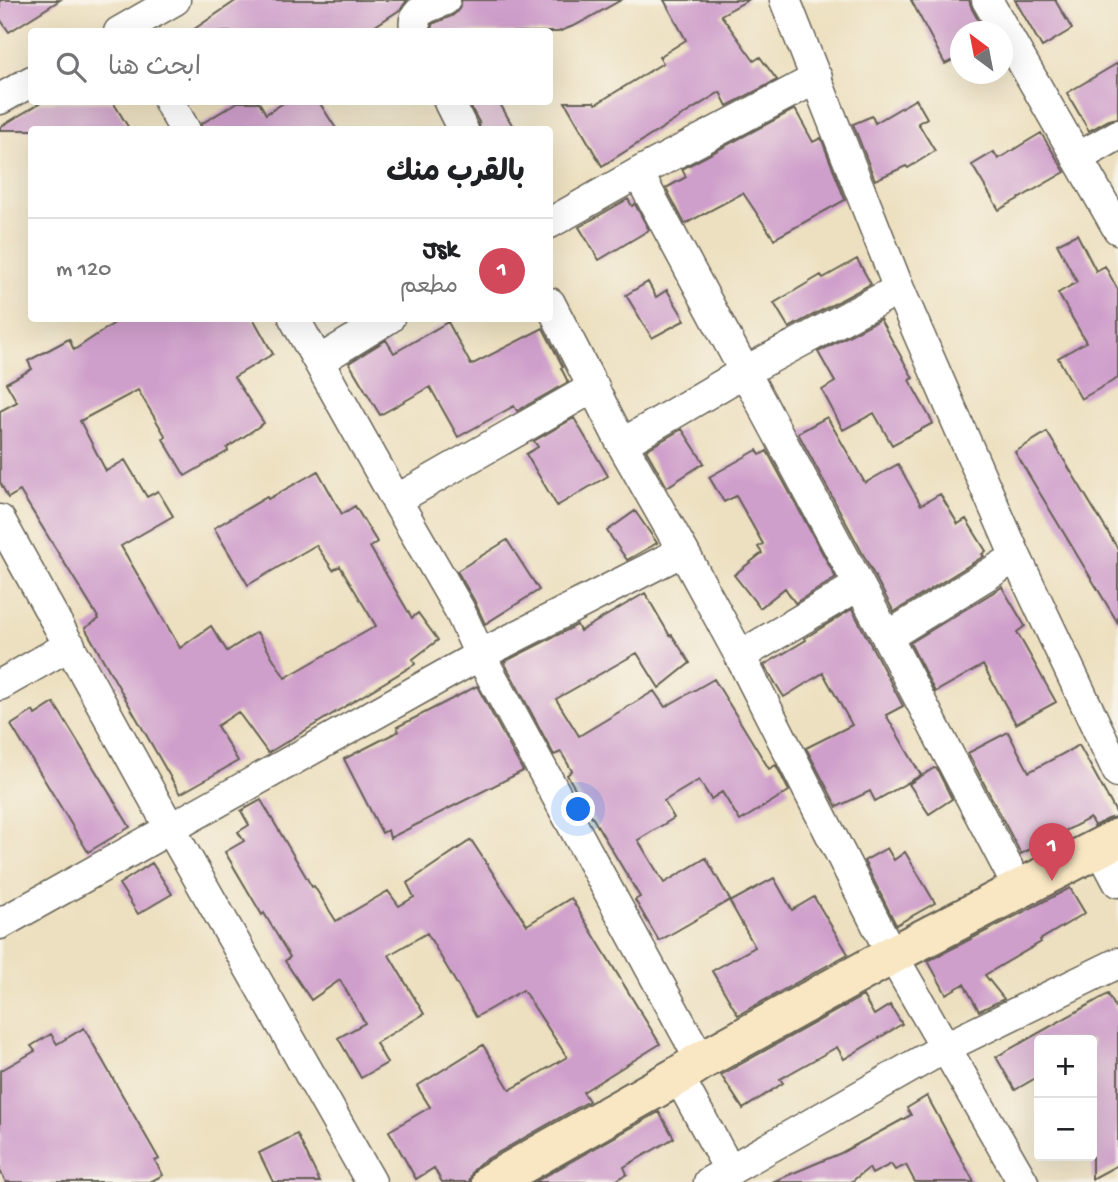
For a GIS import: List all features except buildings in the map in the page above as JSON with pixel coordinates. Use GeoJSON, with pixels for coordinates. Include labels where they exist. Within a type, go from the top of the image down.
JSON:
{"type":"FeatureCollection","features":[{"type":"Feature","properties":{"kind":"main road"},"geometry":{"type":"LineString","coordinates":[[491,1182],[892,955],[1109,843]]}},
{"type":"Feature","properties":{"kind":"street"},"geometry":{"type":"LineString","coordinates":[[127,28],[175,0]]}},
{"type":"Feature","properties":{"kind":"street"},"geometry":{"type":"LineString","coordinates":[[414,28],[414,19],[420,11],[445,0]]}},
{"type":"Feature","properties":{"kind":"street"},"geometry":{"type":"LineString","coordinates":[[785,0],[899,289],[1016,557],[1118,772]]}},
{"type":"Feature","properties":{"kind":"street"},"geometry":{"type":"LineString","coordinates":[[987,0],[1118,229]]}},
{"type":"Feature","properties":{"kind":"street"},"geometry":{"type":"LineString","coordinates":[[553,221],[817,78]]}},
{"type":"Feature","properties":{"kind":"street"},"geometry":{"type":"LineString","coordinates":[[0,99],[28,83]]}},
{"type":"Feature","properties":{"kind":"street"},"geometry":{"type":"LineString","coordinates":[[171,105],[183,126]]}},
{"type":"Feature","properties":{"kind":"street"},"geometry":{"type":"LineString","coordinates":[[450,105],[461,126]]}},
{"type":"Feature","properties":{"kind":"street"},"geometry":{"type":"LineString","coordinates":[[1077,158],[1118,135]]}},
{"type":"Feature","properties":{"kind":"street"},"geometry":{"type":"LineString","coordinates":[[638,173],[1019,889]]}},
{"type":"Feature","properties":{"kind":"street"},"geometry":{"type":"LineString","coordinates":[[622,444],[744,372],[899,289]]}},
{"type":"Feature","properties":{"kind":"street"},"geometry":{"type":"LineString","coordinates":[[553,309],[622,444],[740,656],[892,955],[1023,1182]]}},
{"type":"Feature","properties":{"kind":"street"},"geometry":{"type":"LineString","coordinates":[[296,322],[459,608],[480,656],[690,1068],[719,1176],[946,1047],[1118,962]]}},
{"type":"Feature","properties":{"kind":"street"},"geometry":{"type":"LineString","coordinates":[[319,361],[382,322]]}},
{"type":"Feature","properties":{"kind":"street"},"geometry":{"type":"LineString","coordinates":[[396,500],[594,387]]}},
{"type":"Feature","properties":{"kind":"street"},"geometry":{"type":"LineString","coordinates":[[0,520],[170,828],[371,1182]]}},
{"type":"Feature","properties":{"kind":"street"},"geometry":{"type":"LineString","coordinates":[[0,924],[480,656],[683,551]]}},
{"type":"Feature","properties":{"kind":"street"},"geometry":{"type":"LineString","coordinates":[[887,637],[1016,557]]}},
{"type":"Feature","properties":{"kind":"street"},"geometry":{"type":"LineString","coordinates":[[740,656],[859,584]]}},
{"type":"Feature","properties":{"kind":"street"},"geometry":{"type":"LineString","coordinates":[[0,685],[70,645]]}},
{"type":"Feature","properties":{"kind":"street"},"geometry":{"type":"LineString","coordinates":[[1109,843],[1118,883]]}},
{"type":"Feature","properties":{"kind":"place","name":"Jsk"},"geometry":{"type":"Point","coordinates":[1052,881]}}]}
